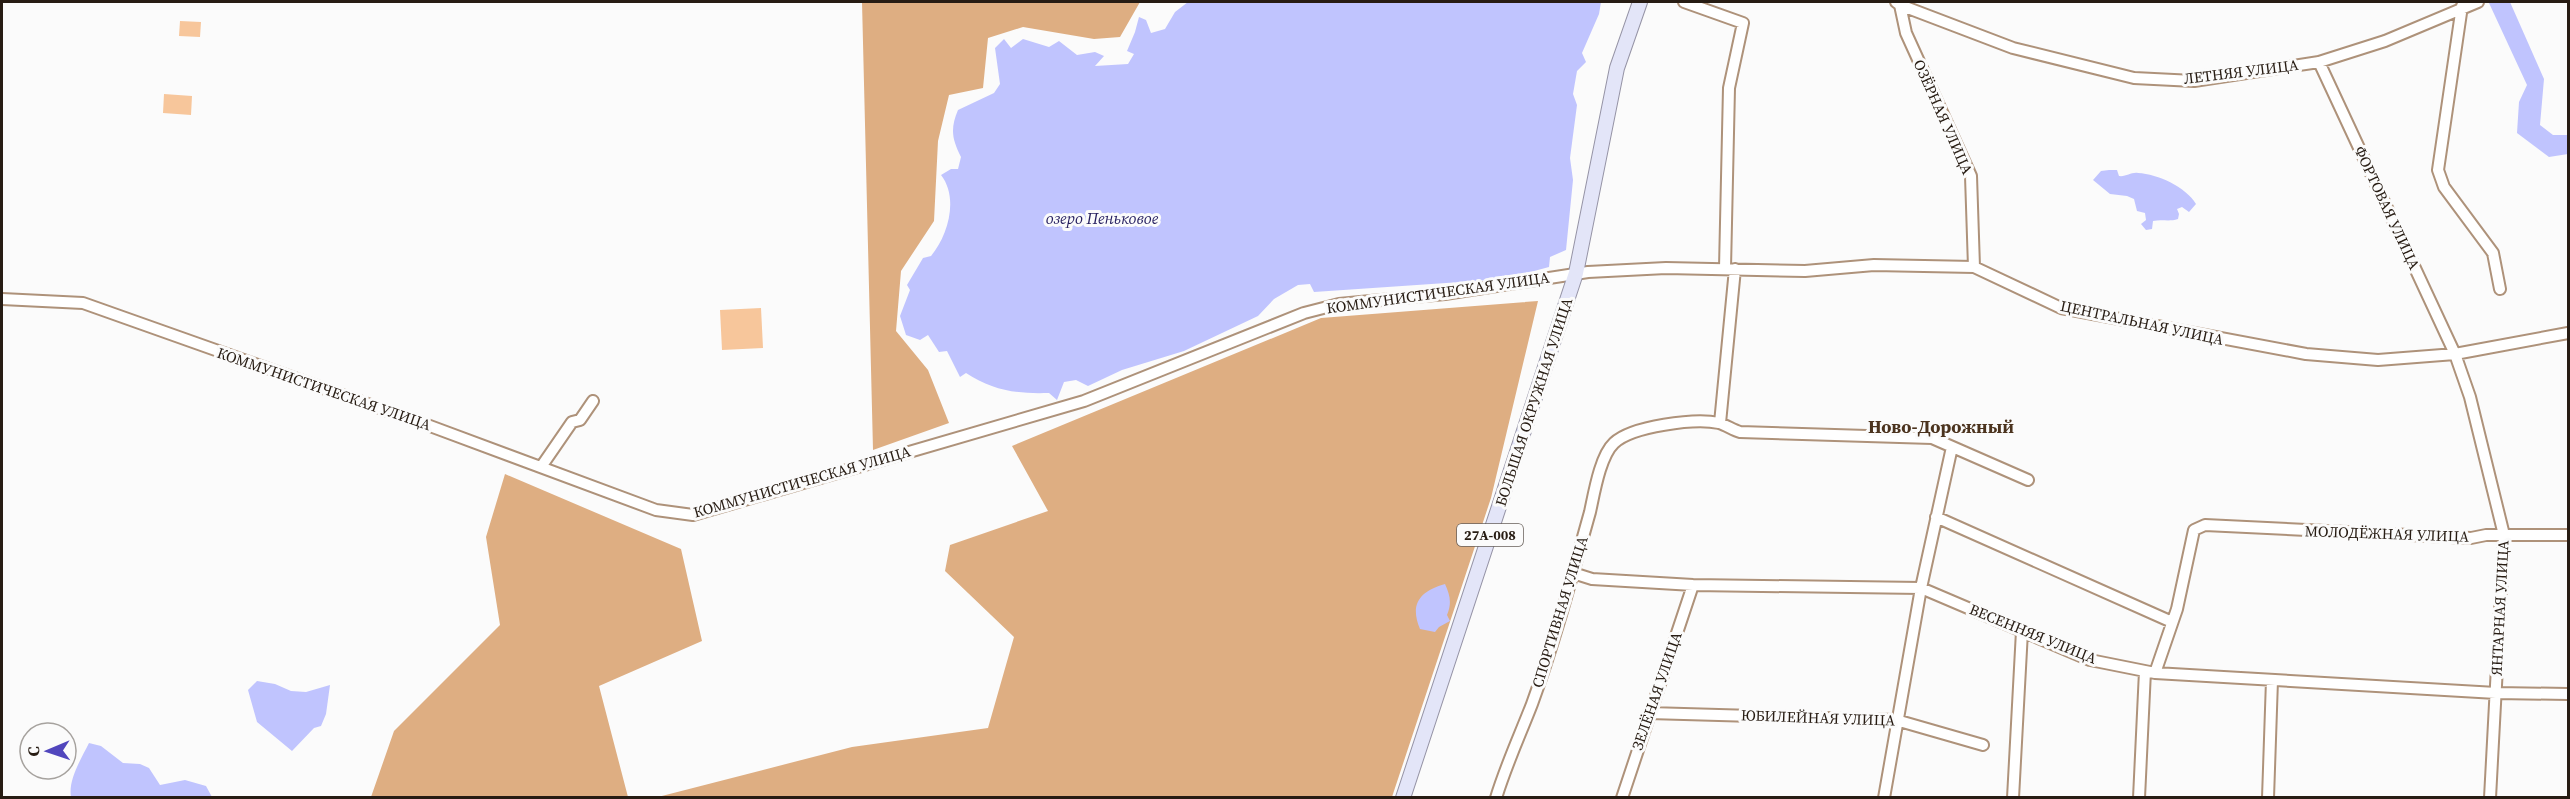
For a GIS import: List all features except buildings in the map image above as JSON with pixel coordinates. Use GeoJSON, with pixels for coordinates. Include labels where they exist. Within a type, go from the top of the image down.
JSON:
{"type":"FeatureCollection","features":[{"type":"Feature","properties":{"kind":"main road","name":"БОЛЬШАЯ ОКРУЖНАЯ УЛИЦА"},"geometry":{"type":"LineString","coordinates":[[1403,798],[1576,273],[1617,68],[1640,2]]}},
{"type":"Feature","properties":{"kind":"street"},"geometry":{"type":"LineString","coordinates":[[1684,2],[1740,20],[1743,23],[1728,88],[1730,269],[1720,423],[1740,432],[1932,438],[2028,480]]}},
{"type":"Feature","properties":{"kind":"street","name":"ЛЕТНЯЯ УЛИЦА"},"geometry":{"type":"LineString","coordinates":[[1898,3],[2013,48],[2134,78],[2194,81],[2319,62],[2385,40],[2463,5],[2478,2]]}},
{"type":"Feature","properties":{"kind":"street","name":"ОЗЁРНАЯ УЛИЦА"},"geometry":{"type":"LineString","coordinates":[[1898,3],[1906,33],[1971,176],[1974,267]]}},
{"type":"Feature","properties":{"kind":"street"},"geometry":{"type":"LineString","coordinates":[[2463,5],[2438,170],[2444,187],[2493,253],[2500,289]]}},
{"type":"Feature","properties":{"kind":"street","name":"ФОРТОВАЯ УЛИЦА"},"geometry":{"type":"LineString","coordinates":[[2319,62],[2455,354]]}},
{"type":"Feature","properties":{"kind":"street","name":"ЦЕНТРАЛЬНАЯ УЛИЦА"},"geometry":{"type":"LineString","coordinates":[[1576,273],[1666,268],[1805,271],[1874,266],[1974,267],[2061,308],[2253,346],[2306,354],[2378,360],[2455,354],[2568,333]]}},
{"type":"Feature","properties":{"kind":"street","name":"КОММУНИСТИЧЕСКАЯ УЛИЦА"},"geometry":{"type":"LineString","coordinates":[[2,299],[83,303],[656,510],[693,515],[1084,401],[1304,313],[1339,304],[1444,294],[1576,273]]}},
{"type":"Feature","properties":{"kind":"street","name":"ЯНТАРНАЯ УЛИЦА"},"geometry":{"type":"LineString","coordinates":[[2455,354],[2470,397],[2504,536],[2490,798]]}},
{"type":"Feature","properties":{"kind":"street"},"geometry":{"type":"LineString","coordinates":[[541,467],[572,422],[580,420],[593,401]]}},
{"type":"Feature","properties":{"kind":"street","name":"СПОРТИВНАЯ УЛИЦА"},"geometry":{"type":"LineString","coordinates":[[1496,798],[1506,764],[1532,703],[1573,573],[1602,464],[1612,444],[1630,433],[1653,427],[1720,423]]}},
{"type":"Feature","properties":{"kind":"street"},"geometry":{"type":"LineString","coordinates":[[1884,798],[1921,588],[1952,447]]}},
{"type":"Feature","properties":{"kind":"street"},"geometry":{"type":"LineString","coordinates":[[1936,517],[2172,622],[2150,672],[2139,798]]}},
{"type":"Feature","properties":{"kind":"street","name":"МОЛОДЁЖНАЯ УЛИЦА"},"geometry":{"type":"LineString","coordinates":[[2172,622],[2177,609],[2194,530],[2205,525],[2471,538],[2568,535]]}},
{"type":"Feature","properties":{"kind":"street","name":"ВЕСЕННЯЯ УЛИЦА"},"geometry":{"type":"LineString","coordinates":[[1573,573],[1592,579],[1693,585],[1921,588],[2090,660],[2150,672],[2496,693],[2568,694]]}},
{"type":"Feature","properties":{"kind":"street","name":"ЗЕЛЁНАЯ УЛИЦА"},"geometry":{"type":"LineString","coordinates":[[1622,798],[1693,585]]}},
{"type":"Feature","properties":{"kind":"street"},"geometry":{"type":"LineString","coordinates":[[2013,798],[2022,632]]}},
{"type":"Feature","properties":{"kind":"street"},"geometry":{"type":"LineString","coordinates":[[2268,798],[2272,680]]}},
{"type":"Feature","properties":{"kind":"street","name":"ЮБИЛЕЙНАЯ УЛИЦА"},"geometry":{"type":"LineString","coordinates":[[1649,713],[1896,720],[1983,745]]}},
{"type":"Feature","properties":{"kind":"shaded area"},"geometry":{"type":"Polygon","coordinates":[[[862,2],[1140,2],[1120,37],[1094,39],[1023,27],[988,38],[983,88],[949,95],[938,141],[934,221],[901,271],[896,331],[928,370],[949,423],[873,450],[862,2]]]}},
{"type":"Feature","properties":{"kind":"shaded area"},"geometry":{"type":"Polygon","coordinates":[[[180,21],[201,22],[200,37],[179,36],[180,21]]]}},
{"type":"Feature","properties":{"kind":"shaded area"},"geometry":{"type":"Polygon","coordinates":[[[164,94],[192,96],[191,115],[163,113],[164,94]]]}},
{"type":"Feature","properties":{"kind":"shaded area"},"geometry":{"type":"Polygon","coordinates":[[[1538,301],[1491,498],[1392,797],[654,798],[852,747],[988,728],[1014,637],[945,571],[950,545],[1048,511],[1012,446],[1321,318],[1538,301]]]}},
{"type":"Feature","properties":{"kind":"shaded area"},"geometry":{"type":"Polygon","coordinates":[[[761,308],[763,348],[722,350],[720,310],[761,308]]]}},
{"type":"Feature","properties":{"kind":"shaded area"},"geometry":{"type":"Polygon","coordinates":[[[505,474],[681,549],[702,641],[599,686],[628,797],[371,797],[394,731],[500,625],[486,537],[505,474]]]}},
{"type":"Feature","properties":{"kind":"water","name":"озеро Пеньковое"},"geometry":{"type":"Polygon","coordinates":[[[1188,2],[1601,2],[1599,14],[1582,53],[1586,62],[1577,71],[1573,94],[1577,105],[1570,158],[1573,180],[1566,250],[1550,257],[1549,267],[1505,279],[1314,292],[1310,284],[1298,285],[1274,299],[1258,316],[1184,351],[1122,370],[1088,386],[1076,380],[1064,382],[1057,400],[1049,393],[1016,392],[996,388],[966,373],[960,377],[947,351],[939,352],[928,335],[920,340],[906,335],[900,316],[910,290],[907,285],[923,258],[931,256],[937,248],[946,228],[950,205],[946,184],[941,175],[951,169],[958,169],[961,157],[954,139],[953,128],[958,110],[994,93],[1000,84],[995,48],[1004,39],[1011,48],[1023,39],[1049,47],[1059,41],[1077,55],[1095,52],[1104,56],[1095,66],[1128,64],[1134,54],[1127,51],[1139,17],[1146,20],[1151,33],[1165,29],[1175,12],[1188,2]]]}},
{"type":"Feature","properties":{"kind":"water"},"geometry":{"type":"Polygon","coordinates":[[[2510,2],[2544,79],[2540,125],[2553,135],[2568,135],[2568,154],[2549,157],[2517,133],[2519,102],[2527,85],[2489,3],[2510,2]]]}},
{"type":"Feature","properties":{"kind":"water"},"geometry":{"type":"Polygon","coordinates":[[[2117,170],[2119,176],[2138,173],[2163,179],[2186,192],[2196,204],[2189,212],[2182,207],[2177,209],[2178,219],[2153,221],[2152,229],[2146,230],[2141,224],[2146,220],[2145,213],[2137,211],[2134,199],[2110,194],[2093,180],[2101,171],[2117,170]]]}},
{"type":"Feature","properties":{"kind":"water"},"geometry":{"type":"Polygon","coordinates":[[[1445,584],[1450,599],[1447,615],[1450,621],[1435,632],[1420,629],[1416,612],[1419,599],[1429,590],[1445,584]]]}},
{"type":"Feature","properties":{"kind":"water"},"geometry":{"type":"Polygon","coordinates":[[[257,681],[275,684],[291,691],[306,692],[330,685],[326,714],[321,726],[314,728],[292,751],[257,722],[248,690],[257,681]]]}},
{"type":"Feature","properties":{"kind":"water"},"geometry":{"type":"Polygon","coordinates":[[[89,743],[101,746],[123,763],[140,764],[149,768],[160,785],[185,780],[206,786],[212,797],[71,797],[72,781],[78,781],[79,763],[89,743]]]}},
{"type":"Feature","properties":{"kind":"district","name":"Ново-Дорожный"},"geometry":{"type":"Point","coordinates":[1941,427]}}]}
